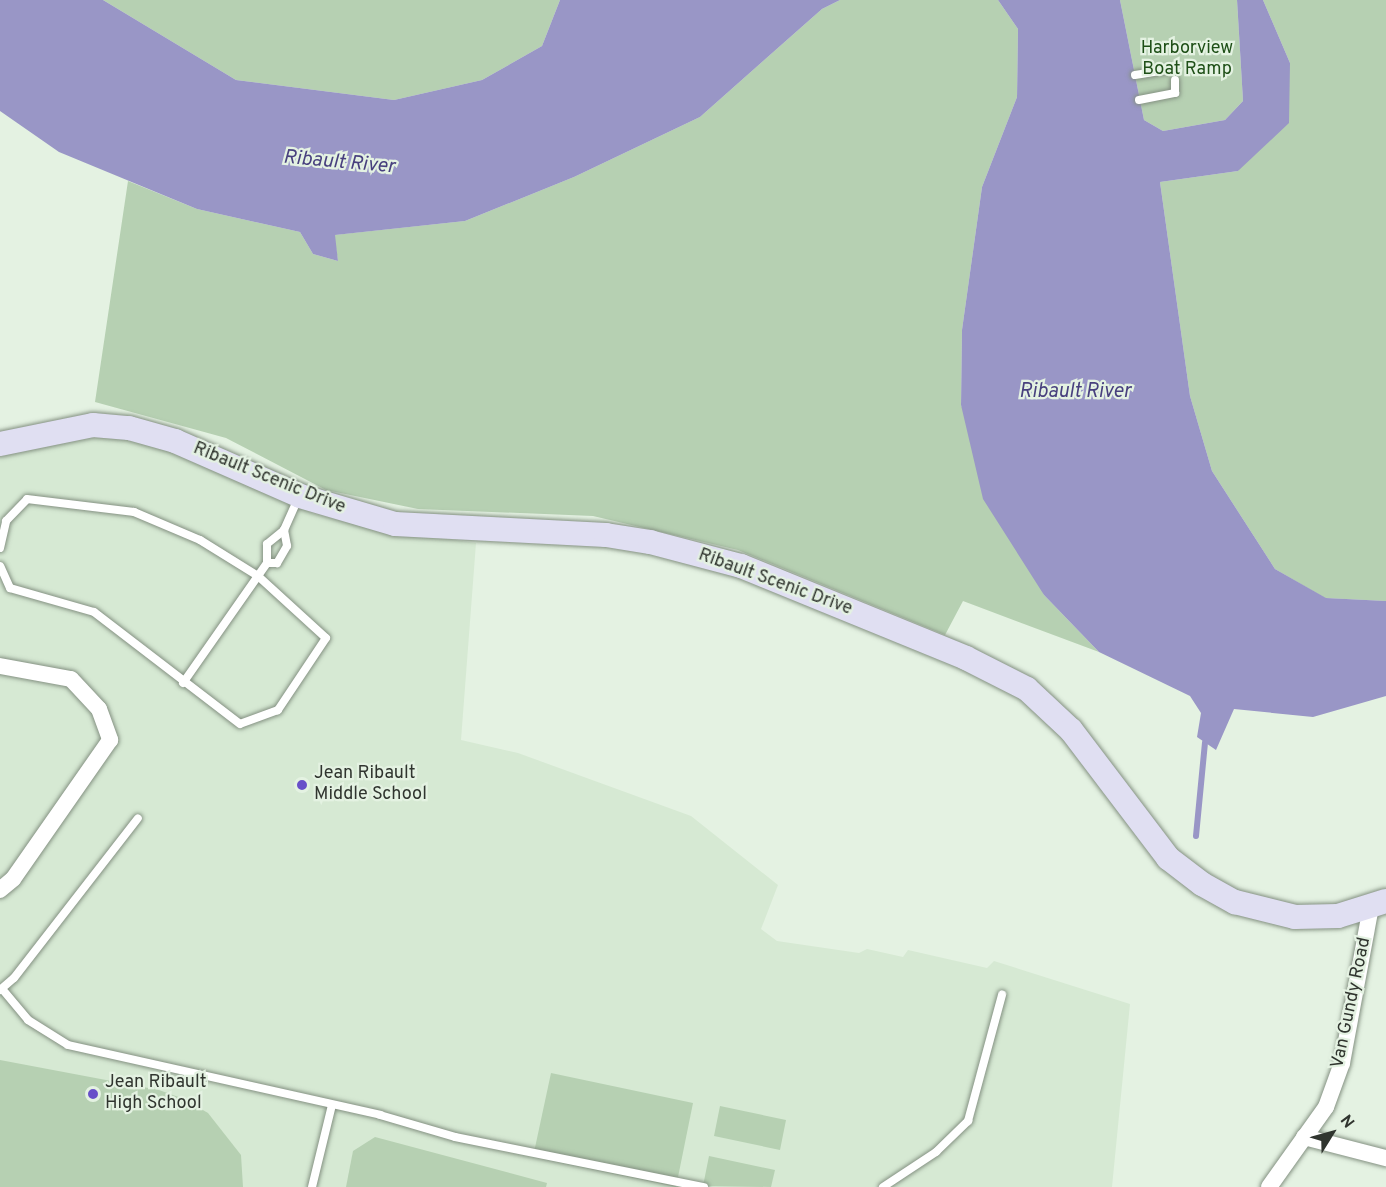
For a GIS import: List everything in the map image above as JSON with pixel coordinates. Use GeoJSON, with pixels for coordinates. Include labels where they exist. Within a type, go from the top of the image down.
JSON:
{"type":"FeatureCollection","features":[{"type":"Feature","properties":{"kind":"street","name":"Ribault Scenic Drive"},"geometry":{"type":"LineString","coordinates":[[0,444],[93,425],[129,428],[175,441],[300,496],[395,524],[606,536],[650,542],[741,566],[966,658],[1027,689],[1071,730],[1168,858],[1202,884],[1235,902],[1295,916],[1338,916],[1378,904]]}},
{"type":"Feature","properties":{"kind":"street"},"geometry":{"type":"LineString","coordinates":[[0,666],[71,679],[99,709],[110,740],[13,879],[0,890]]}},
{"type":"Feature","properties":{"kind":"street","name":"Van Gundy Road"},"geometry":{"type":"LineString","coordinates":[[1269,1187],[1326,1107],[1342,1063],[1378,904]]}},
{"type":"Feature","properties":{"kind":"street"},"geometry":{"type":"LineString","coordinates":[[1304,1137],[1386,1158]]}},
{"type":"Feature","properties":{"kind":"lane"},"geometry":{"type":"LineString","coordinates":[[1135,75],[1174,69]]}},
{"type":"Feature","properties":{"kind":"lane"},"geometry":{"type":"LineString","coordinates":[[1139,100],[1175,93],[1175,80]]}},
{"type":"Feature","properties":{"kind":"lane"},"geometry":{"type":"LineString","coordinates":[[183,683],[267,563],[267,544],[285,530],[300,496]]}},
{"type":"Feature","properties":{"kind":"lane"},"geometry":{"type":"LineString","coordinates":[[0,548],[6,521],[27,499],[71,502],[134,512],[200,540],[258,576],[326,638],[278,710],[240,724],[183,683],[94,612],[10,588],[0,566]]}},
{"type":"Feature","properties":{"kind":"lane"},"geometry":{"type":"LineString","coordinates":[[267,563],[277,562],[287,546],[285,530]]}},
{"type":"Feature","properties":{"kind":"lane"},"geometry":{"type":"LineString","coordinates":[[138,818],[1,990],[28,1020],[68,1045],[332,1105],[455,1137],[704,1187]]}},
{"type":"Feature","properties":{"kind":"lane"},"geometry":{"type":"LineString","coordinates":[[883,1187],[936,1152],[968,1121],[1002,995]]}},
{"type":"Feature","properties":{"kind":"lane"},"geometry":{"type":"LineString","coordinates":[[312,1187],[332,1105]]}},
{"type":"Feature","properties":{"kind":"shaded area","name":"Jean Ribault Middle School"},"geometry":{"type":"Polygon","coordinates":[[[86,433],[119,437],[179,453],[314,514],[380,530],[476,543],[461,740],[518,753],[691,816],[778,885],[761,929],[777,941],[859,953],[867,949],[903,957],[908,950],[987,968],[994,961],[1130,1004],[1112,1187],[0,1187],[0,457],[86,433]]]}},
{"type":"Feature","properties":{"kind":"green space"},"geometry":{"type":"Polygon","coordinates":[[[103,0],[560,0],[542,46],[482,80],[394,100],[236,80],[103,0]]]}},
{"type":"Feature","properties":{"kind":"green space"},"geometry":{"type":"Polygon","coordinates":[[[840,0],[998,0],[1018,29],[1017,97],[982,187],[962,330],[961,405],[1044,595],[1099,652],[963,601],[945,635],[738,550],[593,516],[418,509],[326,490],[226,438],[95,402],[128,181],[197,209],[300,232],[313,254],[338,261],[334,235],[465,221],[574,177],[700,117],[822,9],[840,0]]]}},
{"type":"Feature","properties":{"kind":"green space","name":"Harborview Boat Ramp"},"geometry":{"type":"Polygon","coordinates":[[[1120,0],[1237,0],[1243,101],[1225,120],[1163,131],[1144,120],[1120,0]]]}},
{"type":"Feature","properties":{"kind":"green space"},"geometry":{"type":"Polygon","coordinates":[[[1263,0],[1386,0],[1386,601],[1325,598],[1275,569],[1212,471],[1190,396],[1160,182],[1238,171],[1290,63],[1263,0]]]}},
{"type":"Feature","properties":{"kind":"green space"},"geometry":{"type":"Polygon","coordinates":[[[0,1060],[159,1090],[184,1099],[208,1113],[241,1155],[243,1187],[0,1187],[0,1060]]]}},
{"type":"Feature","properties":{"kind":"green space"},"geometry":{"type":"Polygon","coordinates":[[[551,1073],[693,1103],[676,1187],[533,1157],[551,1073]]]}},
{"type":"Feature","properties":{"kind":"green space"},"geometry":{"type":"Polygon","coordinates":[[[720,1106],[786,1120],[780,1150],[714,1136],[720,1106]]]}},
{"type":"Feature","properties":{"kind":"green space"},"geometry":{"type":"Polygon","coordinates":[[[375,1137],[547,1183],[546,1187],[346,1187],[353,1151],[375,1137]]]}},
{"type":"Feature","properties":{"kind":"green space"},"geometry":{"type":"Polygon","coordinates":[[[709,1156],[775,1170],[771,1187],[703,1186],[709,1156]]]}},
{"type":"Feature","properties":{"kind":"water","name":"Ribault River"},"geometry":{"type":"Polygon","coordinates":[[[0,0],[103,0],[236,80],[394,100],[482,80],[542,46],[560,0],[840,0],[822,9],[700,117],[574,177],[465,221],[335,235],[338,261],[313,254],[300,232],[197,209],[59,152],[0,111],[0,0]]]}},
{"type":"Feature","properties":{"kind":"water","name":"Ribault River"},"geometry":{"type":"Polygon","coordinates":[[[998,0],[1120,0],[1144,120],[1163,131],[1225,120],[1243,101],[1237,0],[1263,0],[1290,63],[1289,123],[1238,171],[1160,182],[1190,396],[1212,471],[1275,569],[1326,598],[1386,601],[1386,696],[1313,717],[1234,709],[1216,750],[1197,737],[1201,713],[1190,696],[1099,652],[1044,595],[983,499],[961,405],[962,330],[982,187],[1017,97],[1018,29],[998,0]]]}},
{"type":"Feature","properties":{"kind":"waterway"},"geometry":{"type":"LineString","coordinates":[[1196,836],[1205,742]]}},
{"type":"Feature","properties":{"kind":"place","name":"Jean Ribault Middle School"},"geometry":{"type":"Point","coordinates":[302,785]}},
{"type":"Feature","properties":{"kind":"place","name":"Jean Ribault High School"},"geometry":{"type":"Point","coordinates":[93,1094]}}]}
